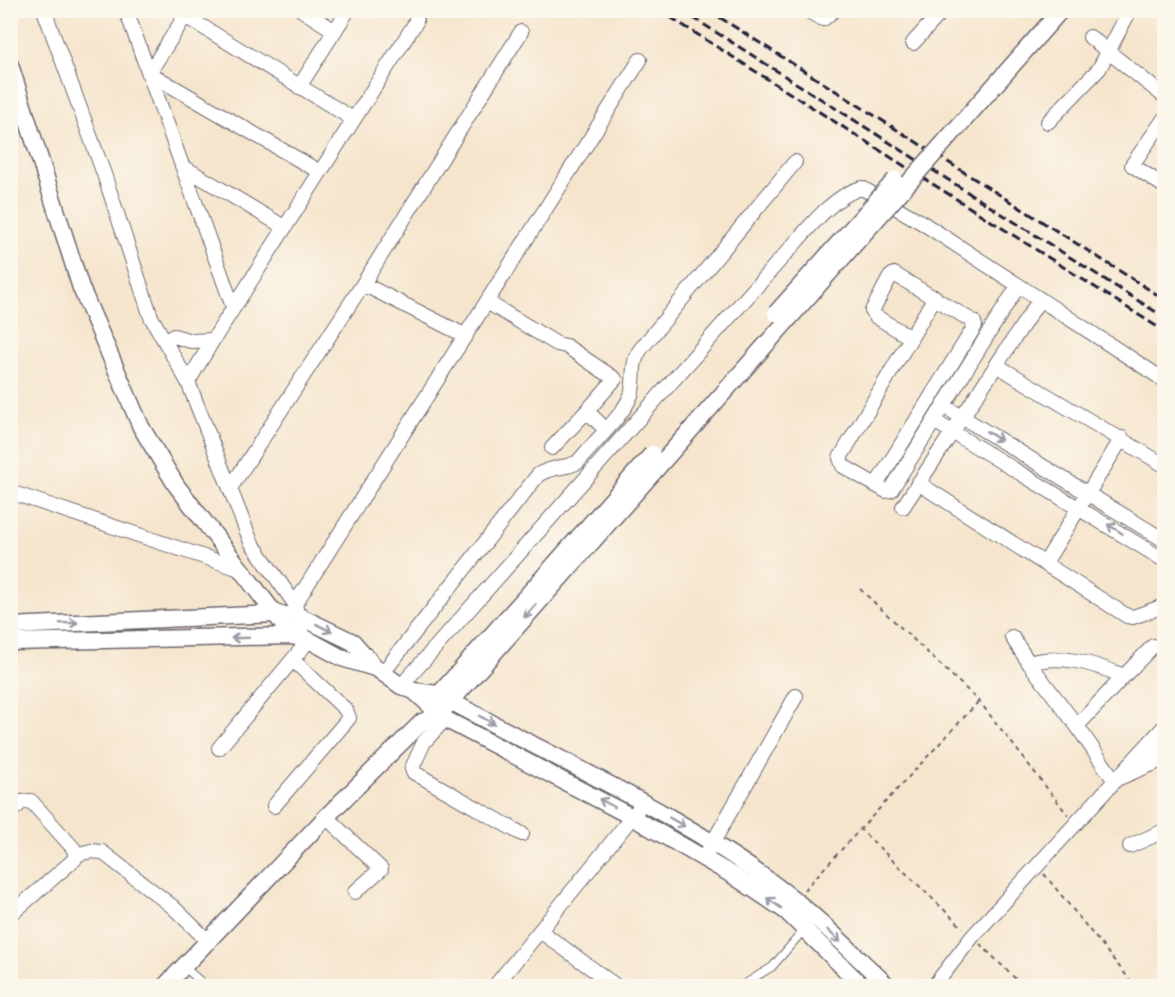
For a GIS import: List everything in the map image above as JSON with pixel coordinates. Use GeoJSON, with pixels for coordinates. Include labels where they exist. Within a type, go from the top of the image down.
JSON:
{"type":"FeatureCollection","features":[{"type":"Feature","properties":{"kind":"street"},"geometry":{"type":"LineString","coordinates":[[44,10],[104,174],[151,317],[166,339],[188,382],[251,542],[297,610],[302,638],[293,660],[219,748]]}},
{"type":"Feature","properties":{"kind":"street"},"geometry":{"type":"LineString","coordinates":[[126,10],[233,307]]}},
{"type":"Feature","properties":{"kind":"street"},"geometry":{"type":"LineString","coordinates":[[302,10],[335,31]]}},
{"type":"Feature","properties":{"kind":"street"},"geometry":{"type":"LineString","coordinates":[[299,87],[348,10]]}},
{"type":"Feature","properties":{"kind":"street"},"geometry":{"type":"LineString","coordinates":[[188,382],[233,307],[416,22],[416,14],[413,10]]}},
{"type":"Feature","properties":{"kind":"street"},"geometry":{"type":"LineString","coordinates":[[806,10],[823,19],[834,10]]}},
{"type":"Feature","properties":{"kind":"street"},"geometry":{"type":"LineString","coordinates":[[913,43],[943,10]]}},
{"type":"Feature","properties":{"kind":"street"},"geometry":{"type":"LineString","coordinates":[[165,987],[184,967],[204,938],[437,712],[865,213],[1048,10]]}},
{"type":"Feature","properties":{"kind":"street"},"geometry":{"type":"LineString","coordinates":[[562,566],[1061,10]]}},
{"type":"Feature","properties":{"kind":"street"},"geometry":{"type":"LineString","coordinates":[[1048,122],[1099,69],[1130,10]]}},
{"type":"Feature","properties":{"kind":"street"},"geometry":{"type":"LineString","coordinates":[[149,73],[187,13],[299,87],[353,119]]}},
{"type":"Feature","properties":{"kind":"street"},"geometry":{"type":"LineString","coordinates":[[231,487],[363,284],[521,32]]}},
{"type":"Feature","properties":{"kind":"street"},"geometry":{"type":"LineString","coordinates":[[1090,37],[1164,96]]}},
{"type":"Feature","properties":{"kind":"street"},"geometry":{"type":"LineString","coordinates":[[297,610],[640,60]]}},
{"type":"Feature","properties":{"kind":"street"},"geometry":{"type":"LineString","coordinates":[[10,65],[81,288],[141,427],[176,485],[276,614],[302,638],[342,658],[379,671],[407,688],[437,712],[632,817],[709,851],[795,900],[888,987]]}},
{"type":"Feature","properties":{"kind":"street"},"geometry":{"type":"LineString","coordinates":[[149,73],[320,172]]}},
{"type":"Feature","properties":{"kind":"street"},"geometry":{"type":"LineString","coordinates":[[1164,118],[1132,165],[1164,186]]}},
{"type":"Feature","properties":{"kind":"street"},"geometry":{"type":"LineString","coordinates":[[379,671],[538,475],[552,467],[569,466],[578,462],[603,432],[631,394],[633,363],[640,350],[795,162]]}},
{"type":"Feature","properties":{"kind":"street"},"geometry":{"type":"LineString","coordinates":[[182,166],[284,227]]}},
{"type":"Feature","properties":{"kind":"street"},"geometry":{"type":"LineString","coordinates":[[407,688],[780,260],[837,200],[851,190],[862,188],[911,216],[1164,380]]}},
{"type":"Feature","properties":{"kind":"street"},"geometry":{"type":"LineString","coordinates":[[876,485],[975,326],[974,322],[897,274],[890,277],[872,311],[875,316],[911,338]]}},
{"type":"Feature","properties":{"kind":"street"},"geometry":{"type":"LineString","coordinates":[[363,284],[466,336]]}},
{"type":"Feature","properties":{"kind":"street"},"geometry":{"type":"LineString","coordinates":[[935,297],[840,458],[843,466],[886,491],[891,490],[1018,286]]}},
{"type":"Feature","properties":{"kind":"street"},"geometry":{"type":"LineString","coordinates":[[903,507],[1040,298]]}},
{"type":"Feature","properties":{"kind":"street"},"geometry":{"type":"LineString","coordinates":[[487,302],[556,344],[566,346],[615,379],[552,448]]}},
{"type":"Feature","properties":{"kind":"street"},"geometry":{"type":"LineString","coordinates":[[166,339],[174,336],[191,341],[213,339]]}},
{"type":"Feature","properties":{"kind":"street"},"geometry":{"type":"LineString","coordinates":[[968,338],[999,361],[1164,465]]}},
{"type":"Feature","properties":{"kind":"street"},"geometry":{"type":"LineString","coordinates":[[944,406],[1164,540]]}},
{"type":"Feature","properties":{"kind":"street"},"geometry":{"type":"LineString","coordinates":[[587,411],[615,447]]}},
{"type":"Feature","properties":{"kind":"street"},"geometry":{"type":"LineString","coordinates":[[934,421],[1164,560]]}},
{"type":"Feature","properties":{"kind":"street"},"geometry":{"type":"LineString","coordinates":[[1045,563],[1122,438]]}},
{"type":"Feature","properties":{"kind":"street"},"geometry":{"type":"LineString","coordinates":[[918,483],[1127,616],[1133,617],[1164,606]]}},
{"type":"Feature","properties":{"kind":"street"},"geometry":{"type":"LineString","coordinates":[[10,492],[243,570]]}},
{"type":"Feature","properties":{"kind":"street"},"geometry":{"type":"LineString","coordinates":[[10,626],[276,614],[297,610],[353,642],[379,671]]}},
{"type":"Feature","properties":{"kind":"street"},"geometry":{"type":"LineString","coordinates":[[1012,637],[1114,780]]}},
{"type":"Feature","properties":{"kind":"street"},"geometry":{"type":"LineString","coordinates":[[10,642],[302,638]]}},
{"type":"Feature","properties":{"kind":"street"},"geometry":{"type":"LineString","coordinates":[[1077,726],[1153,646]]}},
{"type":"Feature","properties":{"kind":"street"},"geometry":{"type":"LineString","coordinates":[[1029,663],[1043,659],[1065,659],[1097,665],[1124,676]]}},
{"type":"Feature","properties":{"kind":"street"},"geometry":{"type":"LineString","coordinates":[[273,806],[349,718],[346,710],[293,660]]}},
{"type":"Feature","properties":{"kind":"street"},"geometry":{"type":"LineString","coordinates":[[709,851],[796,696]]}},
{"type":"Feature","properties":{"kind":"street"},"geometry":{"type":"LineString","coordinates":[[437,712],[412,772],[522,834]]}},
{"type":"Feature","properties":{"kind":"street"},"geometry":{"type":"LineString","coordinates":[[437,712],[644,802],[779,905],[862,987]]}},
{"type":"Feature","properties":{"kind":"street"},"geometry":{"type":"LineString","coordinates":[[934,987],[972,937],[1164,727]]}},
{"type":"Feature","properties":{"kind":"street"},"geometry":{"type":"LineString","coordinates":[[1144,766],[1164,745]]}},
{"type":"Feature","properties":{"kind":"street"},"geometry":{"type":"LineString","coordinates":[[1114,780],[1164,759]]}},
{"type":"Feature","properties":{"kind":"street"},"geometry":{"type":"LineString","coordinates":[[10,812],[22,802],[31,801],[74,849],[75,855],[75,860],[10,915]]}},
{"type":"Feature","properties":{"kind":"street"},"geometry":{"type":"LineString","coordinates":[[502,984],[540,931],[644,802]]}},
{"type":"Feature","properties":{"kind":"street"},"geometry":{"type":"LineString","coordinates":[[326,818],[381,869],[355,892]]}},
{"type":"Feature","properties":{"kind":"street"},"geometry":{"type":"LineString","coordinates":[[1130,846],[1164,831]]}},
{"type":"Feature","properties":{"kind":"street"},"geometry":{"type":"LineString","coordinates":[[75,855],[91,851],[102,852],[173,907],[204,938]]}},
{"type":"Feature","properties":{"kind":"street"},"geometry":{"type":"LineString","coordinates":[[540,931],[616,987]]}},
{"type":"Feature","properties":{"kind":"lane"},"geometry":{"type":"LineString","coordinates":[[741,987],[782,958],[804,930]]}},
{"type":"Feature","properties":{"kind":"lane"},"geometry":{"type":"LineString","coordinates":[[184,967],[206,987]]}},
{"type":"Feature","properties":{"kind":"path"},"geometry":{"type":"LineString","coordinates":[[860,589],[979,701],[1019,749],[1074,823]]}},
{"type":"Feature","properties":{"kind":"path"},"geometry":{"type":"LineString","coordinates":[[795,900],[859,828],[979,701]]}},
{"type":"Feature","properties":{"kind":"path"},"geometry":{"type":"LineString","coordinates":[[859,828],[1023,987]]}},
{"type":"Feature","properties":{"kind":"path"},"geometry":{"type":"LineString","coordinates":[[1037,866],[1135,987]]}},
{"type":"Feature","properties":{"kind":"railway"},"geometry":{"type":"LineString","coordinates":[[659,10],[1164,331]]}},
{"type":"Feature","properties":{"kind":"railway"},"geometry":{"type":"LineString","coordinates":[[681,10],[1164,317]]}},
{"type":"Feature","properties":{"kind":"railway"},"geometry":{"type":"LineString","coordinates":[[708,10],[1164,299]]}}]}
